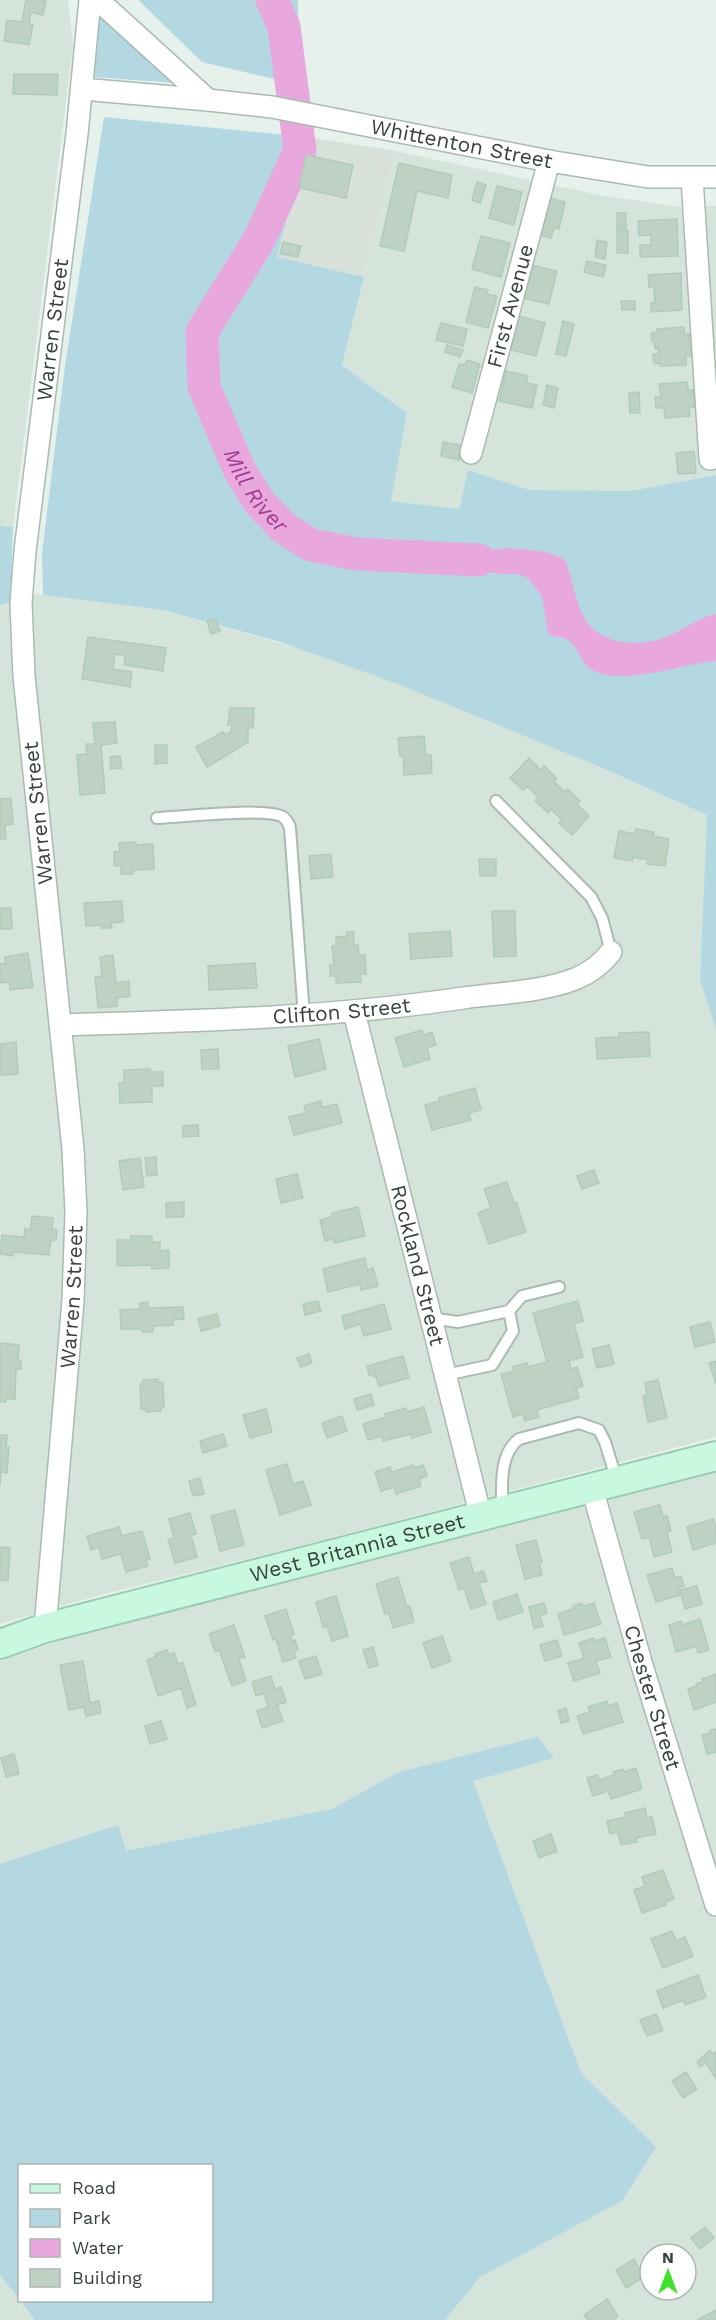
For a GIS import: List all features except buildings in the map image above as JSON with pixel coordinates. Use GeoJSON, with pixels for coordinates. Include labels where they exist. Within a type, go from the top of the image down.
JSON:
{"type":"FeatureCollection","features":[{"type":"Feature","properties":{"kind":"street","name":"Warren Street"},"geometry":{"type":"LineString","coordinates":[[45,1628],[73,1300],[76,1232],[75,1172],[24,676],[21,603],[25,551],[90,0]]}},
{"type":"Feature","properties":{"kind":"street"},"geometry":{"type":"LineString","coordinates":[[98,0],[208,100]]}},
{"type":"Feature","properties":{"kind":"street","name":"Whittenton Street"},"geometry":{"type":"LineString","coordinates":[[81,89],[272,107],[549,161],[648,177],[716,177]]}},
{"type":"Feature","properties":{"kind":"street","name":"First Avenue"},"geometry":{"type":"LineString","coordinates":[[471,453],[549,161]]}},
{"type":"Feature","properties":{"kind":"street"},"geometry":{"type":"LineString","coordinates":[[692,178],[710,459]]}},
{"type":"Feature","properties":{"kind":"street","name":"Clifton Street"},"geometry":{"type":"LineString","coordinates":[[60,1025],[304,1016],[438,1002],[562,983],[595,969],[611,952]]}},
{"type":"Feature","properties":{"kind":"street","name":"Rockland Street"},"geometry":{"type":"LineString","coordinates":[[354,1012],[445,1375],[492,1515]]}},
{"type":"Feature","properties":{"kind":"street","name":"West Britannia Street"},"geometry":{"type":"LineString","coordinates":[[0,1644],[45,1628],[716,1456]]}},
{"type":"Feature","properties":{"kind":"street","name":"Chester Street"},"geometry":{"type":"LineString","coordinates":[[604,1485],[641,1662],[710,1858],[716,1905]]}},
{"type":"Feature","properties":{"kind":"lane"},"geometry":{"type":"LineString","coordinates":[[496,801],[591,897],[602,918],[611,952]]}},
{"type":"Feature","properties":{"kind":"lane"},"geometry":{"type":"LineString","coordinates":[[157,818],[254,813],[279,815],[285,818],[290,828],[304,1016]]}},
{"type":"Feature","properties":{"kind":"lane"},"geometry":{"type":"LineString","coordinates":[[430,1318],[458,1323],[508,1311],[522,1296],[559,1287]]}},
{"type":"Feature","properties":{"kind":"lane"},"geometry":{"type":"LineString","coordinates":[[445,1375],[492,1365],[513,1331],[508,1311]]}},
{"type":"Feature","properties":{"kind":"lane"},"geometry":{"type":"LineString","coordinates":[[492,1515],[503,1468],[512,1444],[519,1439],[579,1424],[589,1425],[599,1430],[605,1442],[604,1485]]}},
{"type":"Feature","properties":{"kind":"shaded area"},"geometry":{"type":"Polygon","coordinates":[[[0,0],[68,0],[73,45],[13,527],[0,526],[0,0]]]}},
{"type":"Feature","properties":{"kind":"shaded area"},"geometry":{"type":"Polygon","coordinates":[[[307,137],[396,151],[364,277],[277,257],[307,137]]]}},
{"type":"Feature","properties":{"kind":"shaded area"},"geometry":{"type":"Polygon","coordinates":[[[396,151],[599,195],[682,207],[716,206],[716,475],[630,491],[530,490],[468,470],[459,509],[391,501],[407,413],[342,365],[396,151]]]}},
{"type":"Feature","properties":{"kind":"shaded area"},"geometry":{"type":"Polygon","coordinates":[[[37,594],[163,610],[318,654],[487,717],[707,815],[700,979],[716,1030],[716,1437],[288,1549],[100,1595],[0,1624],[0,605],[37,594]]]}},
{"type":"Feature","properties":{"kind":"shaded area"},"geometry":{"type":"Polygon","coordinates":[[[716,1467],[716,2320],[0,2320],[0,1661],[53,1643],[716,1467]]]}},
{"type":"Feature","properties":{"kind":"green space"},"geometry":{"type":"Polygon","coordinates":[[[138,0],[298,0],[299,85],[202,62],[138,0]]]}},
{"type":"Feature","properties":{"kind":"green space"},"geometry":{"type":"Polygon","coordinates":[[[99,14],[176,83],[93,77],[99,14]]]}},
{"type":"Feature","properties":{"kind":"green space"},"geometry":{"type":"Polygon","coordinates":[[[104,117],[307,137],[277,257],[364,277],[342,365],[407,413],[391,501],[459,509],[468,470],[530,490],[630,491],[716,475],[716,1030],[700,979],[707,815],[600,767],[398,684],[280,642],[163,610],[43,595],[42,553],[65,366],[104,117]]]}},
{"type":"Feature","properties":{"kind":"green space"},"geometry":{"type":"Polygon","coordinates":[[[0,526],[13,527],[10,602],[0,605],[0,526]]]}},
{"type":"Feature","properties":{"kind":"green space"},"geometry":{"type":"Polygon","coordinates":[[[538,1737],[554,1758],[473,1781],[581,2073],[656,2147],[622,2201],[480,2277],[445,2320],[35,2320],[21,2302],[213,2302],[213,2164],[18,2164],[18,2298],[0,2275],[0,1864],[118,1825],[126,1851],[332,1809],[399,1772],[538,1737]]]}},
{"type":"Feature","properties":{"kind":"water"},"geometry":{"type":"Polygon","coordinates":[[[506,548],[544,552],[565,560],[582,613],[588,624],[607,638],[630,643],[655,640],[716,614],[716,661],[631,676],[600,673],[585,664],[569,641],[548,633],[542,596],[528,578],[517,574],[500,574],[411,560],[506,548]]]}},
{"type":"Feature","properties":{"kind":"waterway","name":"Mill River"},"geometry":{"type":"LineString","coordinates":[[272,0],[284,27],[300,150],[259,240],[202,332],[204,387],[239,469],[259,502],[284,528],[311,545],[356,554],[479,560]]}}]}
